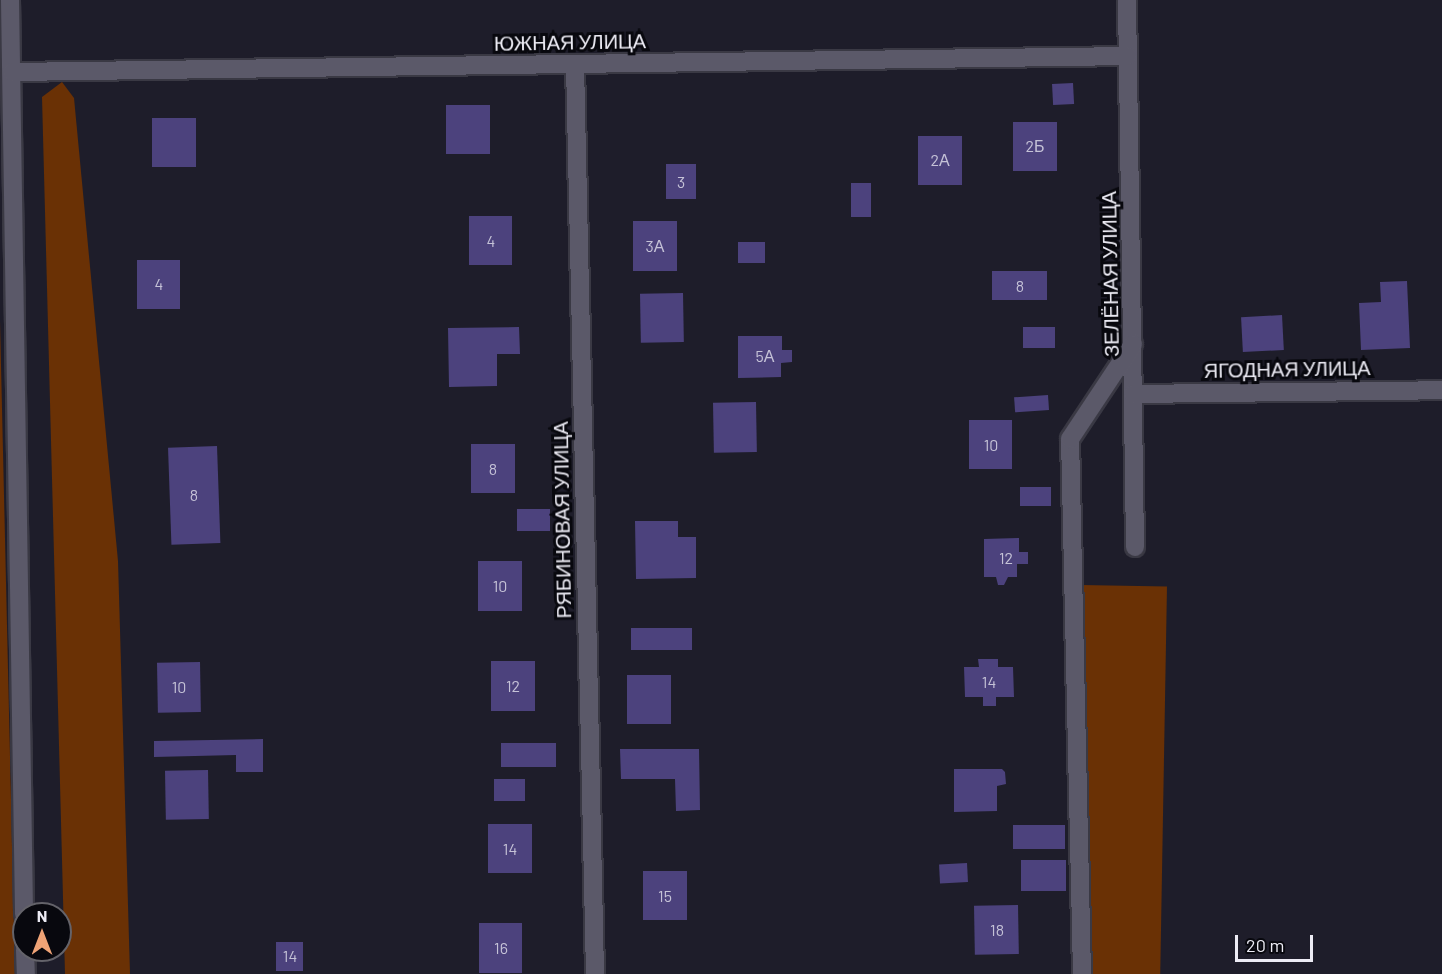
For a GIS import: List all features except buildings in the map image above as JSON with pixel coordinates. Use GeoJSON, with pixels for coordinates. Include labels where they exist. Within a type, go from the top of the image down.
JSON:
{"type":"FeatureCollection","features":[{"type":"Feature","properties":{"kind":"street"},"geometry":{"type":"LineString","coordinates":[[10,0],[24,902]]}},
{"type":"Feature","properties":{"kind":"street","name":"ЗЕЛЁНАЯ УЛИЦА"},"geometry":{"type":"LineString","coordinates":[[1127,0],[1135,547]]}},
{"type":"Feature","properties":{"kind":"street","name":"ЮЖНАЯ УЛИЦА"},"geometry":{"type":"LineString","coordinates":[[12,72],[1128,56]]}},
{"type":"Feature","properties":{"kind":"street","name":"РЯБИНОВАЯ УЛИЦА"},"geometry":{"type":"LineString","coordinates":[[575,64],[595,974]]}},
{"type":"Feature","properties":{"kind":"street"},"geometry":{"type":"LineString","coordinates":[[1082,974],[1070,439],[1133,344]]}},
{"type":"Feature","properties":{"kind":"street","name":"ЯГОДНАЯ УЛИЦА"},"geometry":{"type":"LineString","coordinates":[[1133,394],[1442,390]]}},
{"type":"Feature","properties":{"kind":"shaded area"},"geometry":{"type":"Polygon","coordinates":[[[62,82],[74,98],[118,561],[130,974],[65,974],[65,962],[72,962],[72,902],[63,902],[42,97],[62,82]]]}},
{"type":"Feature","properties":{"kind":"shaded area"},"geometry":{"type":"Polygon","coordinates":[[[0,321],[13,902],[12,962],[15,962],[15,974],[0,974],[0,321]]]}},
{"type":"Feature","properties":{"kind":"shaded area"},"geometry":{"type":"Polygon","coordinates":[[[1081,585],[1167,587],[1160,974],[1074,974],[1081,585]]]}}]}
